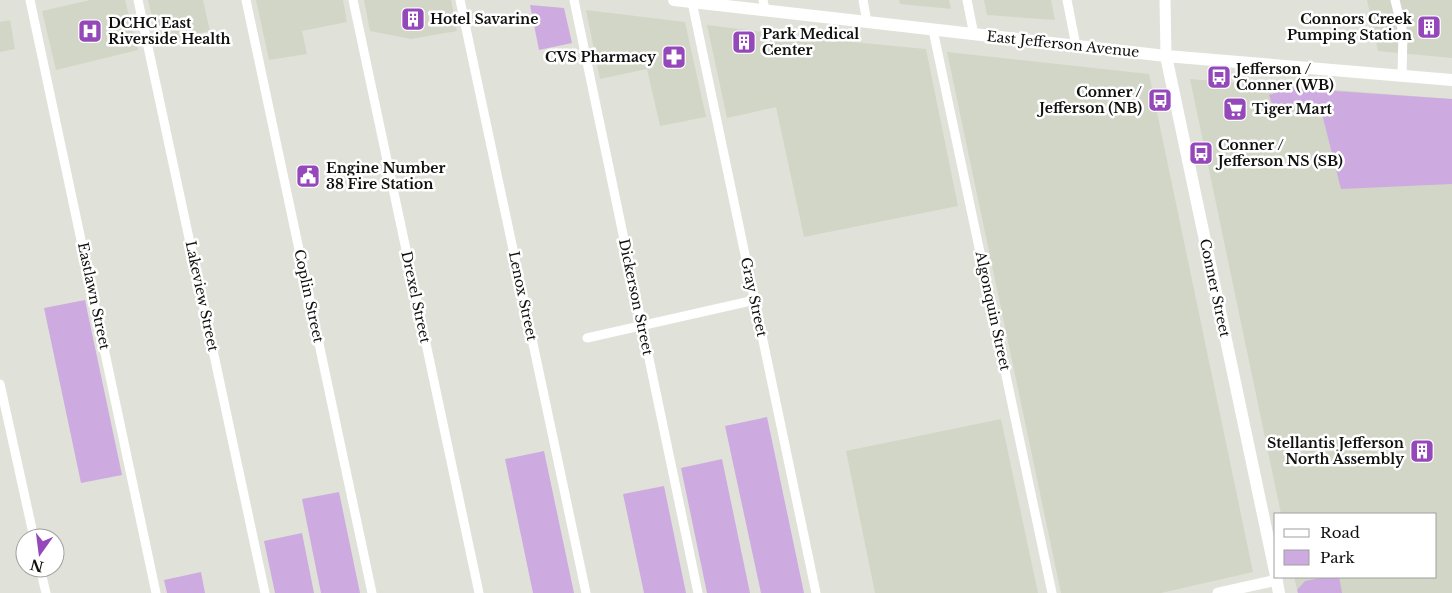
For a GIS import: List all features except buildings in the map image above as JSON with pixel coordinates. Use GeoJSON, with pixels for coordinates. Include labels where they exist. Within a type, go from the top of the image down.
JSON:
{"type":"FeatureCollection","features":[{"type":"Feature","properties":{"kind":"main road","name":"East Jefferson Avenue"},"geometry":{"type":"LineString","coordinates":[[674,0],[764,5],[867,22],[1166,56],[1452,80]]}},
{"type":"Feature","properties":{"kind":"main road","name":"Conner Street"},"geometry":{"type":"LineString","coordinates":[[1166,56],[1274,568]]}},
{"type":"Feature","properties":{"kind":"main road","name":"Conner Street"},"geometry":{"type":"LineString","coordinates":[[1276,578],[1279,593]]}},
{"type":"Feature","properties":{"kind":"street","name":"Eastlawn Street"},"geometry":{"type":"LineString","coordinates":[[30,0],[156,593]]}},
{"type":"Feature","properties":{"kind":"street","name":"Lakeview Street"},"geometry":{"type":"LineString","coordinates":[[138,0],[265,593]]}},
{"type":"Feature","properties":{"kind":"street","name":"Coplin Street"},"geometry":{"type":"LineString","coordinates":[[246,0],[372,593]]}},
{"type":"Feature","properties":{"kind":"street","name":"Drexel Street"},"geometry":{"type":"LineString","coordinates":[[353,0],[479,593]]}},
{"type":"Feature","properties":{"kind":"street","name":"Lenox Street"},"geometry":{"type":"LineString","coordinates":[[460,0],[586,593]]}},
{"type":"Feature","properties":{"kind":"street","name":"Dickerson Street"},"geometry":{"type":"LineString","coordinates":[[574,0],[698,593]]}},
{"type":"Feature","properties":{"kind":"street"},"geometry":{"type":"LineString","coordinates":[[863,0],[867,22]]}},
{"type":"Feature","properties":{"kind":"street"},"geometry":{"type":"LineString","coordinates":[[966,0],[974,34]]}},
{"type":"Feature","properties":{"kind":"street"},"geometry":{"type":"LineString","coordinates":[[1067,0],[1076,46]]}},
{"type":"Feature","properties":{"kind":"street","name":"Conner Street"},"geometry":{"type":"LineString","coordinates":[[1165,0],[1166,56]]}},
{"type":"Feature","properties":{"kind":"street"},"geometry":{"type":"LineString","coordinates":[[1395,0],[1403,33],[1402,76]]}},
{"type":"Feature","properties":{"kind":"street","name":"Gray Street"},"geometry":{"type":"LineString","coordinates":[[692,2],[816,593]]}},
{"type":"Feature","properties":{"kind":"street","name":"Algonquin Street"},"geometry":{"type":"LineString","coordinates":[[933,30],[1052,593]]}},
{"type":"Feature","properties":{"kind":"street"},"geometry":{"type":"LineString","coordinates":[[587,338],[755,300]]}},
{"type":"Feature","properties":{"kind":"street"},"geometry":{"type":"LineString","coordinates":[[0,384],[32,528]]}},
{"type":"Feature","properties":{"kind":"street"},"geometry":{"type":"LineString","coordinates":[[42,578],[46,593]]}},
{"type":"Feature","properties":{"kind":"street"},"geometry":{"type":"LineString","coordinates":[[1218,593],[1274,578]]}},
{"type":"Feature","properties":{"kind":"shaded area","name":"DCHC East Riverside Health"},"geometry":{"type":"Polygon","coordinates":[[[90,0],[125,0],[138,50],[56,70],[42,11],[90,0]]]}},
{"type":"Feature","properties":{"kind":"shaded area"},"geometry":{"type":"Polygon","coordinates":[[[148,0],[203,0],[210,31],[158,43],[148,0]]]}},
{"type":"Feature","properties":{"kind":"shaded area"},"geometry":{"type":"Polygon","coordinates":[[[256,0],[343,0],[347,22],[302,31],[307,54],[269,60],[256,0]]]}},
{"type":"Feature","properties":{"kind":"shaded area"},"geometry":{"type":"Polygon","coordinates":[[[364,0],[451,0],[457,31],[411,39],[370,31],[364,0]]]}},
{"type":"Feature","properties":{"kind":"shaded area"},"geometry":{"type":"Polygon","coordinates":[[[899,0],[949,0],[951,9],[900,4],[899,0]]]}},
{"type":"Feature","properties":{"kind":"shaded area"},"geometry":{"type":"Polygon","coordinates":[[[984,0],[1051,0],[1055,20],[987,15],[984,0]]]}},
{"type":"Feature","properties":{"kind":"shaded area"},"geometry":{"type":"Polygon","coordinates":[[[1367,0],[1452,0],[1452,58],[1378,51],[1367,0]]]}},
{"type":"Feature","properties":{"kind":"shaded area"},"geometry":{"type":"Polygon","coordinates":[[[586,10],[685,22],[706,117],[660,126],[647,69],[600,79],[586,10]]]}},
{"type":"Feature","properties":{"kind":"shaded area"},"geometry":{"type":"Polygon","coordinates":[[[10,20],[15,49],[0,52],[0,22],[10,20]]]}},
{"type":"Feature","properties":{"kind":"shaded area"},"geometry":{"type":"Polygon","coordinates":[[[707,25],[926,49],[958,206],[804,237],[776,107],[727,118],[707,25]]]}},
{"type":"Feature","properties":{"kind":"shaded area"},"geometry":{"type":"Polygon","coordinates":[[[947,52],[1149,74],[1253,572],[1161,593],[1061,593],[947,52]]]}},
{"type":"Feature","properties":{"kind":"shaded area"},"geometry":{"type":"Polygon","coordinates":[[[1190,79],[1452,99],[1452,593],[1298,593],[1294,578],[1437,578],[1437,513],[1281,513],[1190,79]]]}},
{"type":"Feature","properties":{"kind":"shaded area"},"geometry":{"type":"Polygon","coordinates":[[[1001,419],[1038,593],[875,593],[846,451],[1001,419]]]}},
{"type":"Feature","properties":{"kind":"green space"},"geometry":{"type":"Polygon","coordinates":[[[530,5],[564,8],[572,43],[539,50],[530,5]]]}},
{"type":"Feature","properties":{"kind":"green space"},"geometry":{"type":"Polygon","coordinates":[[[1290,88],[1452,99],[1452,184],[1341,189],[1322,114],[1307,109],[1272,104],[1269,95],[1290,88]]]}},
{"type":"Feature","properties":{"kind":"green space"},"geometry":{"type":"Polygon","coordinates":[[[85,300],[122,475],[81,483],[44,308],[85,300]]]}},
{"type":"Feature","properties":{"kind":"green space"},"geometry":{"type":"Polygon","coordinates":[[[767,417],[804,593],[761,593],[725,426],[767,417]]]}},
{"type":"Feature","properties":{"kind":"green space"},"geometry":{"type":"Polygon","coordinates":[[[544,451],[574,593],[533,593],[505,459],[544,451]]]}},
{"type":"Feature","properties":{"kind":"green space"},"geometry":{"type":"Polygon","coordinates":[[[722,459],[750,593],[707,593],[681,468],[722,459]]]}},
{"type":"Feature","properties":{"kind":"green space"},"geometry":{"type":"Polygon","coordinates":[[[664,486],[686,593],[644,593],[623,494],[664,486]]]}},
{"type":"Feature","properties":{"kind":"green space"},"geometry":{"type":"Polygon","coordinates":[[[339,492],[360,593],[321,593],[302,499],[339,492]]]}},
{"type":"Feature","properties":{"kind":"green space"},"geometry":{"type":"Polygon","coordinates":[[[302,533],[314,593],[275,593],[264,541],[302,533]]]}},
{"type":"Feature","properties":{"kind":"green space"},"geometry":{"type":"Polygon","coordinates":[[[201,572],[205,593],[167,593],[164,580],[201,572]]]}},
{"type":"Feature","properties":{"kind":"green space"},"geometry":{"type":"Polygon","coordinates":[[[1321,578],[1339,578],[1342,593],[1298,593],[1297,590],[1305,581],[1321,578]]]}},
{"type":"Feature","properties":{"kind":"place","name":"Hotel Savarine"},"geometry":{"type":"Point","coordinates":[413,19]}},
{"type":"Feature","properties":{"kind":"place","name":"Connors Creek Pumping Station"},"geometry":{"type":"Point","coordinates":[1429,27]}},
{"type":"Feature","properties":{"kind":"place","name":"DCHC East Riverside Health"},"geometry":{"type":"Point","coordinates":[90,31]}},
{"type":"Feature","properties":{"kind":"place","name":"Park Medical Center"},"geometry":{"type":"Point","coordinates":[744,42]}},
{"type":"Feature","properties":{"kind":"place","name":"CVS Pharmacy"},"geometry":{"type":"Point","coordinates":[674,57]}},
{"type":"Feature","properties":{"kind":"place","name":"Jefferson / Conner (WB)"},"geometry":{"type":"Point","coordinates":[1219,77]}},
{"type":"Feature","properties":{"kind":"place","name":"Conner / Jefferson (NB)"},"geometry":{"type":"Point","coordinates":[1160,100]}},
{"type":"Feature","properties":{"kind":"place","name":"Tiger Mart"},"geometry":{"type":"Point","coordinates":[1235,109]}},
{"type":"Feature","properties":{"kind":"place","name":"Conner / Jefferson NS (SB)"},"geometry":{"type":"Point","coordinates":[1201,153]}},
{"type":"Feature","properties":{"kind":"place","name":"Engine Number 38 Fire Station"},"geometry":{"type":"Point","coordinates":[308,176]}},
{"type":"Feature","properties":{"kind":"place","name":"Stellantis Jefferson North Assembly"},"geometry":{"type":"Point","coordinates":[1422,451]}}]}
